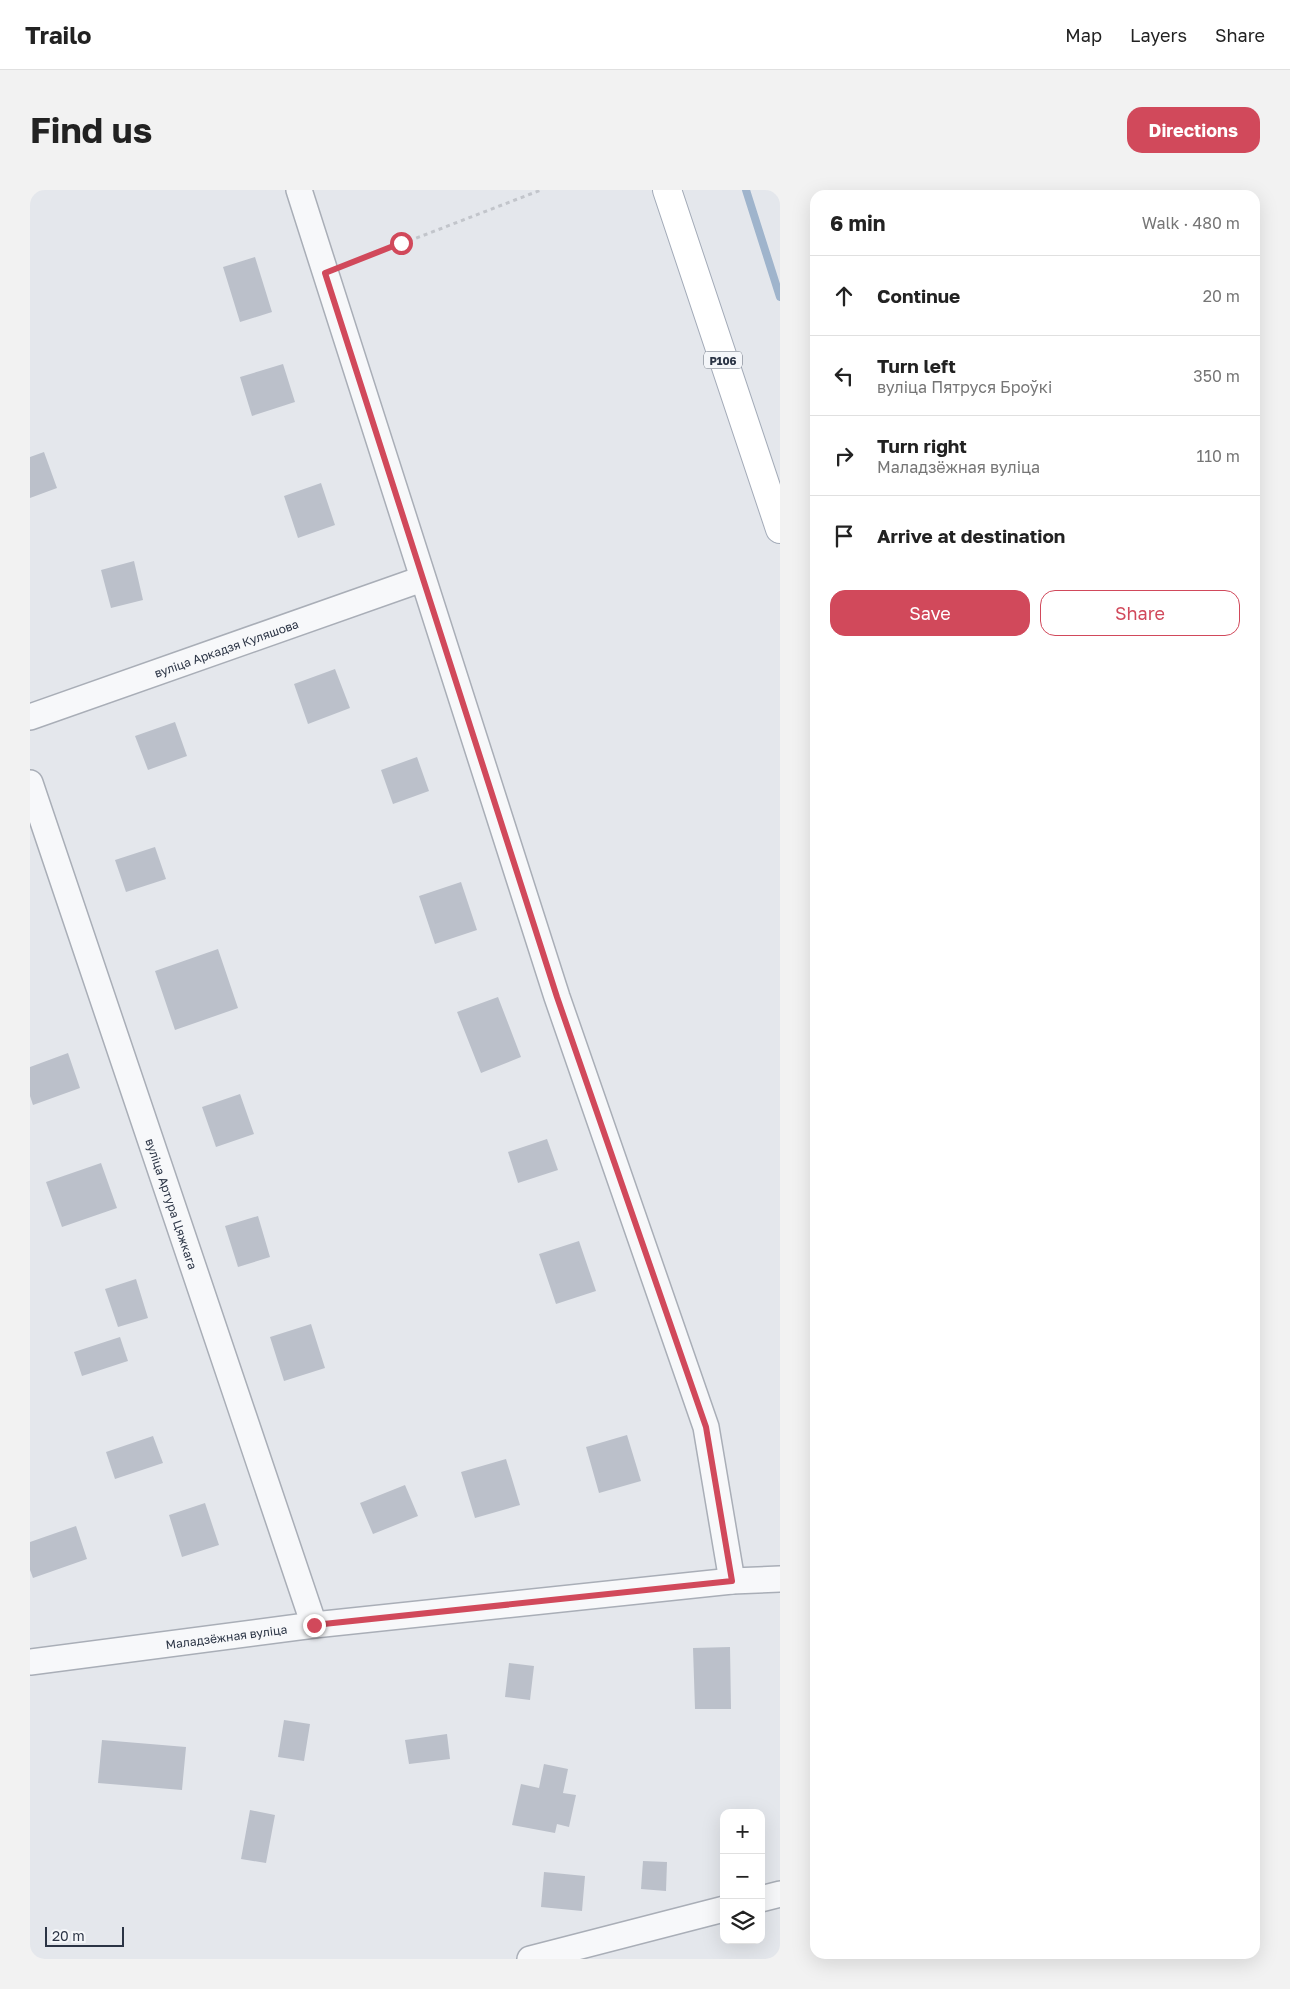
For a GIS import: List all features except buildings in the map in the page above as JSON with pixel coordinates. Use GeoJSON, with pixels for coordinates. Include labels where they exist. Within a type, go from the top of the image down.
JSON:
{"type":"FeatureCollection","features":[{"type":"Feature","properties":{"kind":"main road","name":"Р106"},"geometry":{"type":"LineString","coordinates":[[667,190],[780,529]]}},
{"type":"Feature","properties":{"kind":"street"},"geometry":{"type":"LineString","coordinates":[[299,190],[557,997],[706,1427],[732,1581]]}},
{"type":"Feature","properties":{"kind":"street","name":"вуліца Аркадзя Куляшова"},"geometry":{"type":"LineString","coordinates":[[30,717],[422,579]]}},
{"type":"Feature","properties":{"kind":"street","name":"вуліца Артура Цяжкага"},"geometry":{"type":"LineString","coordinates":[[30,783],[314,1625]]}},
{"type":"Feature","properties":{"kind":"street","name":"Маладзёжная вуліца"},"geometry":{"type":"LineString","coordinates":[[30,1662],[314,1625],[732,1581],[780,1579]]}},
{"type":"Feature","properties":{"kind":"street"},"geometry":{"type":"LineString","coordinates":[[765,1898],[780,1894]]}},
{"type":"Feature","properties":{"kind":"street"},"geometry":{"type":"LineString","coordinates":[[530,1959],[720,1910]]}},
{"type":"Feature","properties":{"kind":"path"},"geometry":{"type":"LineString","coordinates":[[325,273],[541,190]]}},
{"type":"Feature","properties":{"kind":"waterway"},"geometry":{"type":"LineString","coordinates":[[746,190],[780,297]]}},
{"type":"Feature","properties":{"kind":"route"},"geometry":{"type":"LineString","coordinates":[[314,1625],[732,1581],[706,1427],[557,997],[325,273],[401,243]]}}]}
